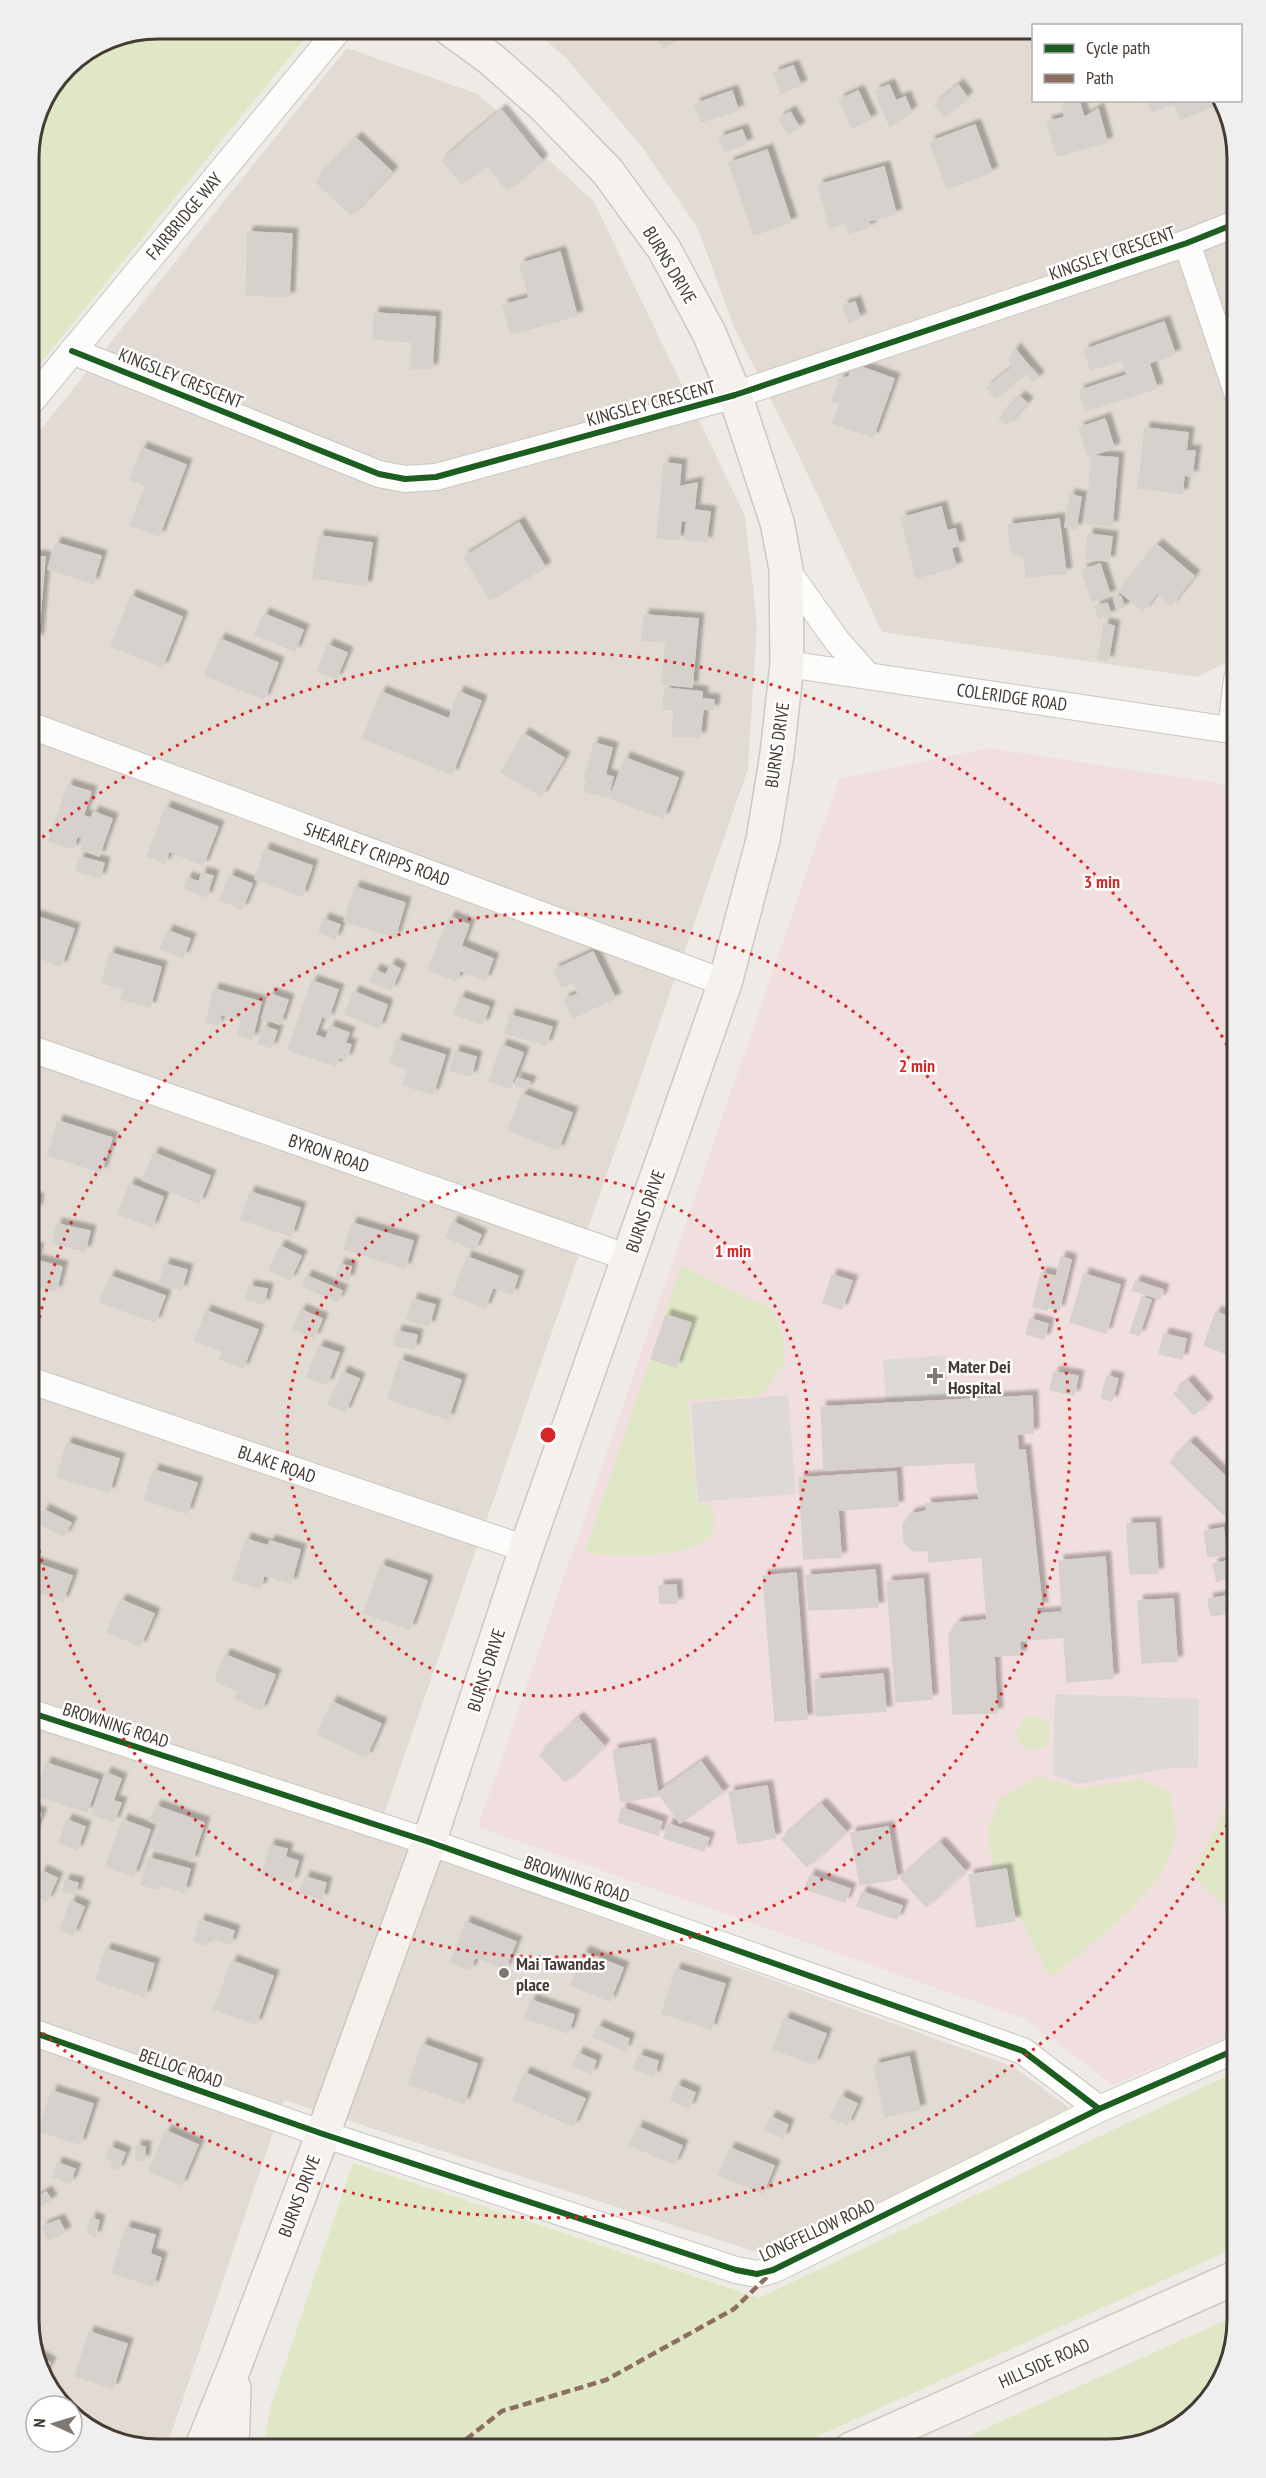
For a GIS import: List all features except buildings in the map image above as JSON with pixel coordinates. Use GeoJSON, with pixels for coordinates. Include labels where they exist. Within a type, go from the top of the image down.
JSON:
{"type":"FeatureCollection","features":[{"type":"Feature","properties":{"kind":"main road","name":"BURNS DRIVE"},"geometry":{"type":"LineString","coordinates":[[205,2439],[322,2134],[429,1842],[526,1549],[725,983],[763,840],[787,664],[786,569],[777,522],[735,395],[709,333],[664,249],[608,172],[544,106],[491,58],[464,39]]}},
{"type":"Feature","properties":{"kind":"main road"},"geometry":{"type":"LineString","coordinates":[[481,39],[491,58]]}},
{"type":"Feature","properties":{"kind":"main road","name":"HILLSIDE ROAD"},"geometry":{"type":"LineString","coordinates":[[876,2439],[1227,2282]]}},
{"type":"Feature","properties":{"kind":"main road"},"geometry":{"type":"LineString","coordinates":[[232,2439],[234,2368]]}},
{"type":"Feature","properties":{"kind":"street","name":"FAIRBRIDGE WAY"},"geometry":{"type":"LineString","coordinates":[[39,392],[330,39]]}},
{"type":"Feature","properties":{"kind":"street","name":"KINGSLEY CRESCENT"},"geometry":{"type":"LineString","coordinates":[[72,351],[379,474],[405,479],[436,477],[735,395],[1187,243],[1227,227]]}},
{"type":"Feature","properties":{"kind":"street"},"geometry":{"type":"LineString","coordinates":[[1187,243],[1227,360]]}},
{"type":"Feature","properties":{"kind":"street"},"geometry":{"type":"LineString","coordinates":[[786,569],[837,641],[868,676]]}},
{"type":"Feature","properties":{"kind":"street","name":"COLERIDGE ROAD"},"geometry":{"type":"LineString","coordinates":[[787,664],[1227,729]]}},
{"type":"Feature","properties":{"kind":"street","name":"SHEARLEY CRIPPS ROAD"},"geometry":{"type":"LineString","coordinates":[[39,729],[725,983]]}},
{"type":"Feature","properties":{"kind":"street","name":"BYRON ROAD"},"geometry":{"type":"LineString","coordinates":[[39,1052],[629,1258]]}},
{"type":"Feature","properties":{"kind":"street","name":"BLAKE ROAD"},"geometry":{"type":"LineString","coordinates":[[39,1383],[526,1549]]}},
{"type":"Feature","properties":{"kind":"street","name":"BROWNING ROAD"},"geometry":{"type":"LineString","coordinates":[[39,1716],[429,1842],[1023,2051],[1099,2109]]}},
{"type":"Feature","properties":{"kind":"street","name":"BELLOC ROAD"},"geometry":{"type":"LineString","coordinates":[[39,2035],[322,2134]]}},
{"type":"Feature","properties":{"kind":"street","name":"LONGFELLOW ROAD"},"geometry":{"type":"LineString","coordinates":[[322,2134],[725,2266],[757,2274],[773,2270],[1099,2109],[1227,2054]]}},
{"type":"Feature","properties":{"kind":"shaded area"},"geometry":{"type":"Polygon","coordinates":[[[544,39],[1032,39],[1032,102],[1213,102],[1225,135],[1227,158],[1227,663],[1198,677],[882,632],[799,456],[734,327],[698,229],[642,147],[567,59],[544,39]]]}},
{"type":"Feature","properties":{"kind":"shaded area"},"geometry":{"type":"Polygon","coordinates":[[[347,48],[478,94],[594,202],[745,516],[757,624],[748,769],[376,1837],[1014,2067],[1069,2108],[772,2257],[284,2100],[169,2439],[150,2439],[120,2433],[105,2427],[84,2413],[84,2394],[65,2394],[48,2366],[41,2343],[39,2320],[39,432],[347,48]]]}},
{"type":"Feature","properties":{"kind":"shaded area","name":"Mater Dei Hospital"},"geometry":{"type":"Polygon","coordinates":[[[988,748],[1227,784],[1227,2037],[1113,2085],[1027,2020],[478,1827],[839,779],[988,748]]]}},
{"type":"Feature","properties":{"kind":"shaded area"},"geometry":{"type":"Polygon","coordinates":[[[945,1355],[948,1396],[886,1401],[883,1360],[945,1355]]]}},
{"type":"Feature","properties":{"kind":"shaded area"},"geometry":{"type":"Polygon","coordinates":[[[788,1395],[796,1494],[698,1502],[691,1403],[788,1395]]]}},
{"type":"Feature","properties":{"kind":"shaded area"},"geometry":{"type":"Polygon","coordinates":[[[1055,1694],[1199,1699],[1198,1768],[1173,1768],[1078,1784],[1053,1775],[1055,1694]]]}},
{"type":"Feature","properties":{"kind":"green space"},"geometry":{"type":"Polygon","coordinates":[[[304,39],[39,365],[39,150],[48,112],[64,85],[79,68],[98,55],[120,45],[142,40],[304,39]]]}},
{"type":"Feature","properties":{"kind":"green space"},"geometry":{"type":"Polygon","coordinates":[[[682,1265],[772,1309],[783,1338],[785,1362],[762,1395],[688,1401],[697,1503],[708,1503],[715,1516],[712,1535],[692,1547],[670,1553],[622,1556],[585,1551],[682,1265]]]}},
{"type":"Feature","properties":{"kind":"green space"},"geometry":{"type":"Polygon","coordinates":[[[1034,1716],[1046,1721],[1051,1733],[1046,1745],[1034,1750],[1022,1745],[1017,1733],[1022,1721],[1034,1716]]]}},
{"type":"Feature","properties":{"kind":"green space"},"geometry":{"type":"Polygon","coordinates":[[[1039,1776],[1080,1789],[1140,1779],[1170,1792],[1175,1829],[1170,1855],[1144,1895],[1106,1933],[1050,1978],[992,1863],[987,1829],[1000,1798],[1039,1776]]]}},
{"type":"Feature","properties":{"kind":"green space"},"geometry":{"type":"Polygon","coordinates":[[[1227,1806],[1227,1909],[1192,1874],[1227,1806]]]}},
{"type":"Feature","properties":{"kind":"green space"},"geometry":{"type":"Polygon","coordinates":[[[1227,2076],[1227,2252],[811,2439],[265,2439],[270,2409],[353,2163],[759,2298],[1227,2076]]]}},
{"type":"Feature","properties":{"kind":"green space"},"geometry":{"type":"Polygon","coordinates":[[[1227,2320],[1223,2351],[1215,2373],[1207,2386],[1187,2410],[1154,2430],[1116,2439],[962,2439],[1227,2320]]]}},
{"type":"Feature","properties":{"kind":"marked path"},"geometry":{"type":"LineString","coordinates":[[467,2439],[502,2411],[606,2380],[734,2309],[771,2273]]}},
{"type":"Feature","properties":{"kind":"cycle path"},"geometry":{"type":"LineString","coordinates":[[72,351],[379,474],[405,479],[436,477],[735,395],[1187,243],[1227,227]]}},
{"type":"Feature","properties":{"kind":"cycle path"},"geometry":{"type":"LineString","coordinates":[[39,1715],[429,1842],[1023,2051],[1099,2109]]}},
{"type":"Feature","properties":{"kind":"cycle path"},"geometry":{"type":"LineString","coordinates":[[39,2035],[323,2134],[736,2270],[757,2274],[773,2270],[1099,2109],[1227,2053]]}},
{"type":"Feature","properties":{"kind":"place","name":"Mater Dei Hospital"},"geometry":{"type":"Point","coordinates":[935,1376]}},
{"type":"Feature","properties":{"kind":"place","name":"Mai Tawandas place"},"geometry":{"type":"Point","coordinates":[504,1973]}}]}
